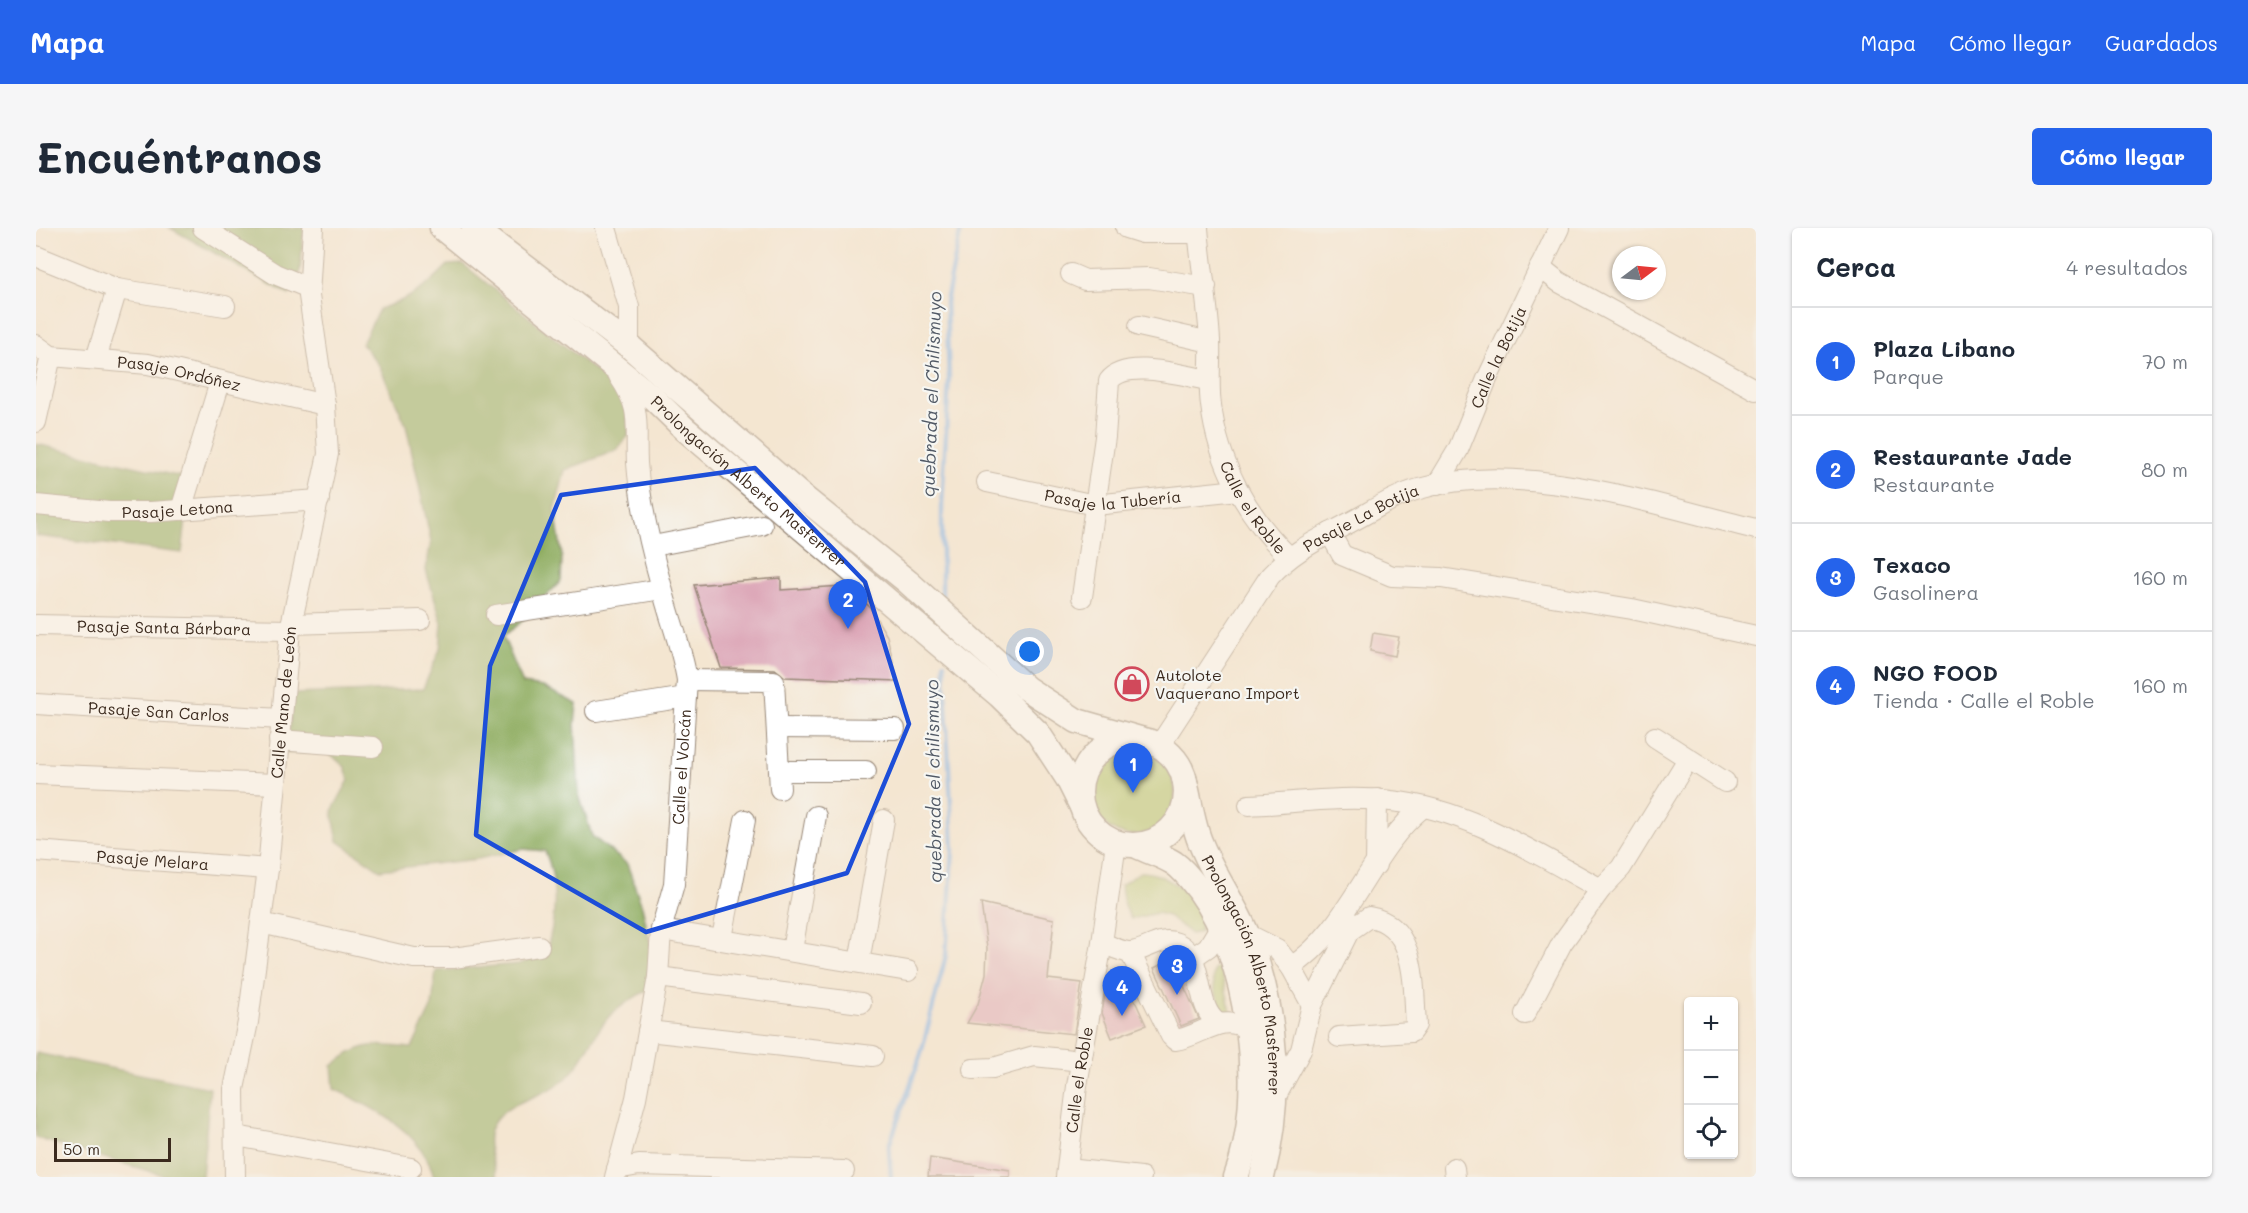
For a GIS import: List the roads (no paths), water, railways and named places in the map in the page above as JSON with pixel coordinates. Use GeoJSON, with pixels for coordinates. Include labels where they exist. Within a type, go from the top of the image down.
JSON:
{"type":"FeatureCollection","features":[{"type":"Feature","properties":{"kind":"main road","name":"Prolongación Alberto Masferrer"},"geometry":{"type":"LineString","coordinates":[[442,228],[496,275],[611,363],[999,694],[1038,733],[1068,779],[1081,805]]}},
{"type":"Feature","properties":{"kind":"main road","name":"Prolongación Alberto Masferrer"},"geometry":{"type":"LineString","coordinates":[[474,228],[629,346],[798,493],[908,582],[1026,688],[1077,721],[1149,742]]}},
{"type":"Feature","properties":{"kind":"main road"},"geometry":{"type":"LineString","coordinates":[[1119,741],[1149,742],[1175,759],[1184,778],[1184,809],[1174,828],[1157,840],[1126,845],[1090,824],[1081,805],[1083,774],[1093,757],[1119,741]]}},
{"type":"Feature","properties":{"kind":"main road","name":"Prolongación Alberto Masferrer"},"geometry":{"type":"LineString","coordinates":[[1184,778],[1200,843],[1247,934],[1268,1000],[1275,1059],[1275,1098],[1269,1152],[1262,1177]]}},
{"type":"Feature","properties":{"kind":"main road","name":"Prolongación Alberto Masferrer"},"geometry":{"type":"LineString","coordinates":[[1126,845],[1175,864],[1206,900],[1220,927],[1242,986],[1247,1029],[1250,1106],[1242,1161],[1236,1177]]}},
{"type":"Feature","properties":{"kind":"street"},"geometry":{"type":"LineString","coordinates":[[203,228],[275,274],[309,288]]}},
{"type":"Feature","properties":{"kind":"street","name":"Calle Mano de León"},"geometry":{"type":"LineString","coordinates":[[235,1177],[234,1089],[248,1022],[268,869],[274,784],[291,627],[328,454],[325,405],[309,288],[313,228]]}},
{"type":"Feature","properties":{"kind":"street"},"geometry":{"type":"LineString","coordinates":[[606,228],[629,307],[629,346]]}},
{"type":"Feature","properties":{"kind":"street"},"geometry":{"type":"LineString","coordinates":[[1126,228],[1142,233],[1198,230]]}},
{"type":"Feature","properties":{"kind":"street","name":"Calle la Botija"},"geometry":{"type":"LineString","coordinates":[[1437,485],[1458,450],[1488,379],[1559,228]]}},
{"type":"Feature","properties":{"kind":"street","name":"Calle el Roble"},"geometry":{"type":"LineString","coordinates":[[1149,742],[1270,576],[1288,556],[1269,537],[1251,513],[1225,462],[1211,407],[1206,287],[1198,230]]}},
{"type":"Feature","properties":{"kind":"street"},"geometry":{"type":"LineString","coordinates":[[36,256],[117,289],[225,306]]}},
{"type":"Feature","properties":{"kind":"street"},"geometry":{"type":"LineString","coordinates":[[1540,267],[1559,282],[1756,390]]}},
{"type":"Feature","properties":{"kind":"street"},"geometry":{"type":"LineString","coordinates":[[1071,274],[1085,280],[1149,278],[1206,287]]}},
{"type":"Feature","properties":{"kind":"street"},"geometry":{"type":"LineString","coordinates":[[96,359],[117,289]]}},
{"type":"Feature","properties":{"kind":"street"},"geometry":{"type":"LineString","coordinates":[[1139,326],[1210,342]]}},
{"type":"Feature","properties":{"kind":"street"},"geometry":{"type":"LineString","coordinates":[[36,422],[44,351]]}},
{"type":"Feature","properties":{"kind":"street","name":"Pasaje Ordóñez"},"geometry":{"type":"LineString","coordinates":[[44,351],[148,364],[325,405]]}},
{"type":"Feature","properties":{"kind":"street","name":"Calle el Volcán"},"geometry":{"type":"LineString","coordinates":[[611,363],[632,395],[637,410],[640,493],[662,590],[683,654],[687,689],[674,884],[661,930],[658,977],[636,1098],[616,1173]]}},
{"type":"Feature","properties":{"kind":"street"},"geometry":{"type":"LineString","coordinates":[[1082,597],[1105,437],[1109,381],[1114,374],[1131,368],[1209,381]]}},
{"type":"Feature","properties":{"kind":"street"},"geometry":{"type":"LineString","coordinates":[[181,510],[220,382]]}},
{"type":"Feature","properties":{"kind":"street","name":"Pasaje La Botija"},"geometry":{"type":"LineString","coordinates":[[1288,556],[1403,494],[1437,485],[1516,479],[1571,485],[1756,529]]}},
{"type":"Feature","properties":{"kind":"street","name":"Pasaje la Tubería"},"geometry":{"type":"LineString","coordinates":[[987,482],[1095,505],[1239,490]]}},
{"type":"Feature","properties":{"kind":"street","name":"Pasaje Letona"},"geometry":{"type":"LineString","coordinates":[[36,505],[109,512],[181,510],[319,500]]}},
{"type":"Feature","properties":{"kind":"street"},"geometry":{"type":"LineString","coordinates":[[653,546],[762,525]]}},
{"type":"Feature","properties":{"kind":"street"},"geometry":{"type":"LineString","coordinates":[[1330,533],[1341,555],[1392,576],[1441,578],[1632,609],[1756,636]]}},
{"type":"Feature","properties":{"kind":"street"},"geometry":{"type":"LineString","coordinates":[[496,615],[662,590]]}},
{"type":"Feature","properties":{"kind":"street","name":"Pasaje Santa Bárbara"},"geometry":{"type":"LineString","coordinates":[[36,625],[291,627],[420,620]]}},
{"type":"Feature","properties":{"kind":"street"},"geometry":{"type":"LineString","coordinates":[[596,711],[687,689],[774,681],[780,780],[866,771]]}},
{"type":"Feature","properties":{"kind":"street","name":"Pasaje San Carlos"},"geometry":{"type":"LineString","coordinates":[[36,704],[281,719]]}},
{"type":"Feature","properties":{"kind":"street"},"geometry":{"type":"LineString","coordinates":[[777,728],[895,729]]}},
{"type":"Feature","properties":{"kind":"street"},"geometry":{"type":"LineString","coordinates":[[1655,737],[1725,782]]}},
{"type":"Feature","properties":{"kind":"street"},"geometry":{"type":"LineString","coordinates":[[279,740],[373,747]]}},
{"type":"Feature","properties":{"kind":"street"},"geometry":{"type":"LineString","coordinates":[[1525,1014],[1562,943],[1600,889],[1621,868],[1688,759]]}},
{"type":"Feature","properties":{"kind":"street"},"geometry":{"type":"LineString","coordinates":[[36,774],[274,784]]}},
{"type":"Feature","properties":{"kind":"street"},"geometry":{"type":"LineString","coordinates":[[1249,805],[1377,799],[1422,808],[1500,833],[1600,889]]}},
{"type":"Feature","properties":{"kind":"street"},"geometry":{"type":"LineString","coordinates":[[1376,865],[1377,799]]}},
{"type":"Feature","properties":{"kind":"street"},"geometry":{"type":"LineString","coordinates":[[1291,968],[1318,945],[1412,816],[1422,808]]}},
{"type":"Feature","properties":{"kind":"street"},"geometry":{"type":"LineString","coordinates":[[792,950],[816,816]]}},
{"type":"Feature","properties":{"kind":"street"},"geometry":{"type":"LineString","coordinates":[[722,938],[745,820]]}},
{"type":"Feature","properties":{"kind":"street"},"geometry":{"type":"LineString","coordinates":[[859,962],[884,820]]}},
{"type":"Feature","properties":{"kind":"street","name":"Calle el Roble"},"geometry":{"type":"LineString","coordinates":[[1067,1173],[1082,1061],[1102,943],[1126,845]]}},
{"type":"Feature","properties":{"kind":"street","name":"Pasaje Melara"},"geometry":{"type":"LineString","coordinates":[[36,851],[268,869]]}},
{"type":"Feature","properties":{"kind":"street"},"geometry":{"type":"LineString","coordinates":[[1346,909],[1349,931]]}},
{"type":"Feature","properties":{"kind":"street"},"geometry":{"type":"LineString","coordinates":[[1275,1098],[1301,1050],[1312,1005],[1349,931],[1369,918],[1381,919],[1401,936],[1411,963],[1416,1025],[1411,1032],[1339,1038]]}},
{"type":"Feature","properties":{"kind":"street"},"geometry":{"type":"LineString","coordinates":[[261,923],[414,958],[453,958],[539,946]]}},
{"type":"Feature","properties":{"kind":"street"},"geometry":{"type":"LineString","coordinates":[[1192,958],[1208,946],[1220,927]]}},
{"type":"Feature","properties":{"kind":"street"},"geometry":{"type":"LineString","coordinates":[[661,930],[722,938],[908,971]]}},
{"type":"Feature","properties":{"kind":"street"},"geometry":{"type":"LineString","coordinates":[[1247,934],[1277,949],[1291,968],[1312,1005]]}},
{"type":"Feature","properties":{"kind":"street"},"geometry":{"type":"LineString","coordinates":[[1102,943],[1130,952],[1152,944],[1170,941],[1179,944],[1192,958],[1210,1015],[1218,1023]]}},
{"type":"Feature","properties":{"kind":"street"},"geometry":{"type":"LineString","coordinates":[[1130,952],[1175,1040],[1218,1023],[1239,1024],[1247,1029]]}},
{"type":"Feature","properties":{"kind":"street"},"geometry":{"type":"LineString","coordinates":[[658,977],[861,1003]]}},
{"type":"Feature","properties":{"kind":"street"},"geometry":{"type":"LineString","coordinates":[[648,1031],[873,1056]]}},
{"type":"Feature","properties":{"kind":"street"},"geometry":{"type":"LineString","coordinates":[[973,1069],[999,1067],[1034,1056],[1082,1061]]}},
{"type":"Feature","properties":{"kind":"street"},"geometry":{"type":"LineString","coordinates":[[236,1136],[411,1168]]}},
{"type":"Feature","properties":{"kind":"street"},"geometry":{"type":"LineString","coordinates":[[616,1173],[639,1165],[844,1171]]}},
{"type":"Feature","properties":{"kind":"street"},"geometry":{"type":"LineString","coordinates":[[1067,1173],[1140,1177]]}},
{"type":"Feature","properties":{"kind":"waterway","name":"quebrada el Chilismuyo"},"geometry":{"type":"LineString","coordinates":[[942,598],[942,505],[949,378],[946,302],[961,228]]}},
{"type":"Feature","properties":{"kind":"waterway","name":"quebrada el chilismuyo"},"geometry":{"type":"LineString","coordinates":[[891,1177],[889,1146],[921,1054],[946,955],[953,849],[944,663]]}},
{"type":"Feature","properties":{"kind":"place","name":"Restaurante Jade"},"geometry":{"type":"Point","coordinates":[848,629]}},
{"type":"Feature","properties":{"kind":"place","name":"Autolote Vaquerano Import"},"geometry":{"type":"Point","coordinates":[1132,684]}},
{"type":"Feature","properties":{"kind":"place","name":"Plaza Libano"},"geometry":{"type":"Point","coordinates":[1133,793]}},
{"type":"Feature","properties":{"kind":"place","name":"Texaco"},"geometry":{"type":"Point","coordinates":[1177,995]}},
{"type":"Feature","properties":{"kind":"place","name":"NGO FOOD"},"geometry":{"type":"Point","coordinates":[1122,1016]}}]}
